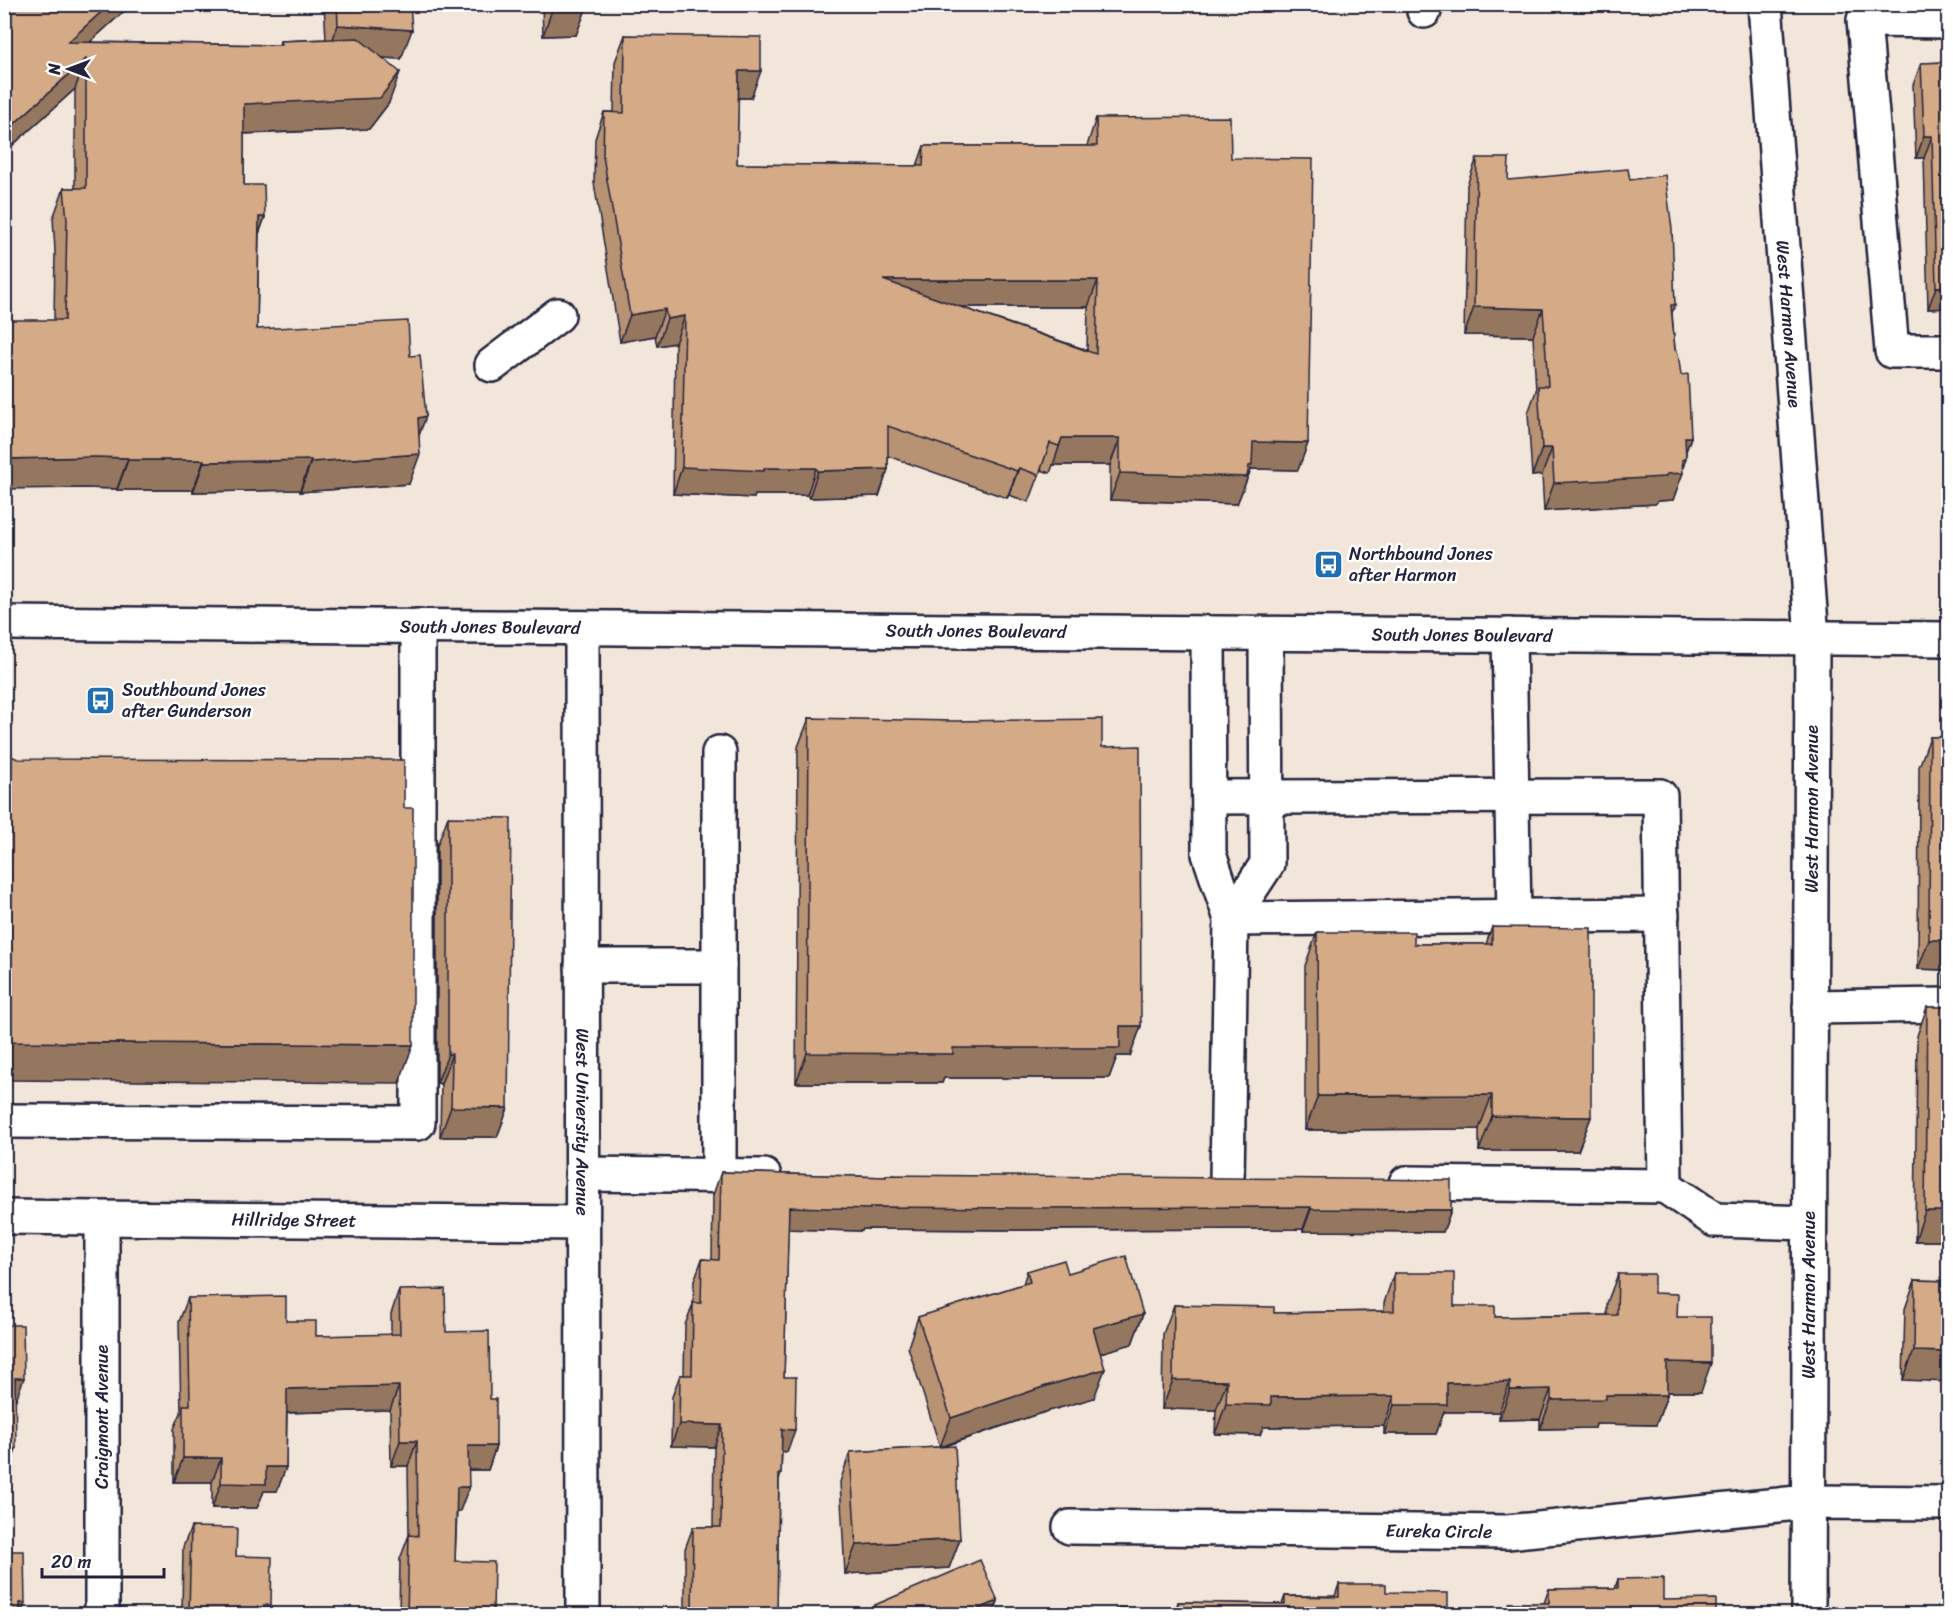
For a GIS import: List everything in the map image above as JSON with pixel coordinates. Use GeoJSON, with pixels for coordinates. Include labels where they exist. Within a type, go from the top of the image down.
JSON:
{"type":"FeatureCollection","features":[{"type":"Feature","properties":{"kind":"main road","name":"West Harmon Avenue"},"geometry":{"type":"LineString","coordinates":[[1765,4],[1812,638],[1808,1614]]}},
{"type":"Feature","properties":{"kind":"main road"},"geometry":{"type":"LineString","coordinates":[[1948,21],[1864,20],[1892,351],[1948,351]]}},
{"type":"Feature","properties":{"kind":"main road"},"geometry":{"type":"LineString","coordinates":[[492,365],[558,315]]}},
{"type":"Feature","properties":{"kind":"main road","name":"South Jones Boulevard"},"geometry":{"type":"LineString","coordinates":[[4,623],[1948,639]]}},
{"type":"Feature","properties":{"kind":"main road"},"geometry":{"type":"LineString","coordinates":[[4,1121],[417,1123],[406,780],[417,626]]}},
{"type":"Feature","properties":{"kind":"main road","name":"West University Avenue"},"geometry":{"type":"LineString","coordinates":[[582,627],[583,1614]]}},
{"type":"Feature","properties":{"kind":"main road"},"geometry":{"type":"LineString","coordinates":[[1192,1181],[1239,1182],[1231,919],[1209,854],[1208,633]]}},
{"type":"Feature","properties":{"kind":"main road"},"geometry":{"type":"LineString","coordinates":[[1231,919],[1267,864],[1266,633]]}},
{"type":"Feature","properties":{"kind":"main road"},"geometry":{"type":"LineString","coordinates":[[1509,635],[1514,917]]}},
{"type":"Feature","properties":{"kind":"main road"},"geometry":{"type":"LineString","coordinates":[[719,753],[719,1176]]}},
{"type":"Feature","properties":{"kind":"main road"},"geometry":{"type":"LineString","coordinates":[[1209,797],[1660,796],[1665,1186]]}},
{"type":"Feature","properties":{"kind":"main road"},"geometry":{"type":"LineString","coordinates":[[1231,919],[1662,915]]}},
{"type":"Feature","properties":{"kind":"main road"},"geometry":{"type":"LineString","coordinates":[[582,966],[719,966]]}},
{"type":"Feature","properties":{"kind":"main road"},"geometry":{"type":"LineString","coordinates":[[1810,1007],[1948,1005]]}},
{"type":"Feature","properties":{"kind":"main road"},"geometry":{"type":"LineString","coordinates":[[582,1174],[790,1177]]}},
{"type":"Feature","properties":{"kind":"main road"},"geometry":{"type":"LineString","coordinates":[[1381,1183],[1665,1186],[1715,1220],[1809,1224]]}},
{"type":"Feature","properties":{"kind":"main road","name":"Hillridge Street"},"geometry":{"type":"LineString","coordinates":[[4,1218],[582,1224]]}},
{"type":"Feature","properties":{"kind":"main road","name":"Craigmont Avenue"},"geometry":{"type":"LineString","coordinates":[[102,1219],[102,1614]]}},
{"type":"Feature","properties":{"kind":"main road","name":"Eureka Circle"},"geometry":{"type":"LineString","coordinates":[[1070,1527],[1507,1532],[1808,1502],[1948,1503]]}},
{"type":"Feature","properties":{"kind":"building"},"geometry":{"type":"Polygon","coordinates":[[[4,4],[110,4],[68,42],[281,45],[280,41],[358,38],[400,72],[380,98],[244,104],[244,185],[264,185],[265,217],[259,217],[257,329],[408,321],[410,356],[420,355],[426,416],[418,418],[420,454],[311,462],[311,460],[204,462],[204,460],[128,460],[128,458],[96,457],[4,459],[4,320],[65,320],[67,220],[64,188],[86,188],[86,59],[4,133],[4,4]]]}},
{"type":"Feature","properties":{"kind":"building"},"geometry":{"type":"Polygon","coordinates":[[[337,4],[410,4],[412,30],[338,25],[337,4]]]}},
{"type":"Feature","properties":{"kind":"building"},"geometry":{"type":"Polygon","coordinates":[[[625,35],[761,37],[761,71],[739,71],[737,164],[923,166],[924,146],[1097,146],[1096,118],[1230,117],[1231,158],[1313,159],[1308,443],[1253,442],[1252,465],[1249,466],[1247,477],[1120,473],[1120,438],[1062,438],[1059,446],[1050,443],[1039,475],[1019,468],[1017,471],[888,426],[888,469],[818,471],[816,468],[764,468],[764,471],[682,467],[685,316],[667,319],[665,309],[630,315],[603,156],[604,112],[624,113],[625,35]],[[883,280],[1096,354],[1098,280],[883,280]]]}},
{"type":"Feature","properties":{"kind":"building"},"geometry":{"type":"Polygon","coordinates":[[[1948,62],[1948,286],[1936,287],[1932,136],[1924,136],[1921,63],[1948,62]]]}},
{"type":"Feature","properties":{"kind":"building"},"geometry":{"type":"Polygon","coordinates":[[[1477,158],[1509,158],[1508,180],[1628,169],[1630,180],[1665,175],[1672,229],[1675,305],[1671,305],[1675,350],[1678,353],[1681,375],[1688,374],[1691,437],[1685,437],[1686,458],[1682,460],[1683,473],[1667,474],[1665,477],[1554,483],[1552,448],[1542,448],[1538,386],[1548,386],[1543,309],[1474,307],[1477,158]]]}},
{"type":"Feature","properties":{"kind":"building"},"geometry":{"type":"Polygon","coordinates":[[[809,718],[953,721],[1102,719],[1102,747],[1140,746],[1141,1026],[1120,1026],[1120,1048],[953,1048],[953,1054],[807,1053],[809,718]]]}},
{"type":"Feature","properties":{"kind":"building"},"geometry":{"type":"Polygon","coordinates":[[[1930,737],[1948,737],[1948,940],[1929,940],[1930,737]]]}},
{"type":"Feature","properties":{"kind":"building"},"geometry":{"type":"Polygon","coordinates":[[[4,753],[18,759],[404,760],[404,808],[413,808],[413,1045],[4,1042],[4,753]]]}},
{"type":"Feature","properties":{"kind":"building"},"geometry":{"type":"Polygon","coordinates":[[[448,817],[511,818],[508,1108],[451,1107],[452,1054],[448,1054],[448,817]]]}},
{"type":"Feature","properties":{"kind":"building"},"geometry":{"type":"Polygon","coordinates":[[[1492,927],[1591,928],[1591,1117],[1492,1116],[1492,1095],[1318,1096],[1317,932],[1414,932],[1414,944],[1492,944],[1492,927]]]}},
{"type":"Feature","properties":{"kind":"building"},"geometry":{"type":"Polygon","coordinates":[[[1927,1007],[1948,1007],[1948,1211],[1925,1211],[1927,1007]]]}},
{"type":"Feature","properties":{"kind":"building"},"geometry":{"type":"Polygon","coordinates":[[[721,1172],[886,1177],[886,1175],[1451,1180],[1451,1210],[1311,1209],[1311,1207],[870,1207],[870,1209],[789,1207],[784,1377],[796,1377],[795,1430],[782,1429],[777,1614],[692,1614],[693,1527],[721,1527],[722,1425],[679,1424],[680,1375],[692,1375],[693,1303],[701,1303],[702,1259],[719,1260],[721,1172]]]}},
{"type":"Feature","properties":{"kind":"building"},"geometry":{"type":"Polygon","coordinates":[[[1126,1256],[1143,1314],[1093,1328],[1105,1369],[951,1418],[918,1317],[1030,1282],[1027,1271],[1064,1260],[1068,1273],[1126,1256]]]}},
{"type":"Feature","properties":{"kind":"building"},"geometry":{"type":"Polygon","coordinates":[[[1394,1273],[1454,1273],[1454,1306],[1495,1306],[1495,1317],[1617,1315],[1618,1274],[1654,1274],[1654,1293],[1678,1294],[1677,1317],[1711,1317],[1711,1363],[1667,1362],[1667,1395],[1606,1395],[1606,1399],[1551,1400],[1551,1389],[1510,1390],[1510,1382],[1447,1383],[1447,1405],[1394,1405],[1394,1396],[1271,1397],[1271,1405],[1226,1404],[1227,1381],[1173,1380],[1174,1305],[1274,1307],[1274,1313],[1394,1311],[1394,1273]]]}},
{"type":"Feature","properties":{"kind":"building"},"geometry":{"type":"Polygon","coordinates":[[[1915,1280],[1948,1281],[1948,1352],[1914,1351],[1915,1280]]]}},
{"type":"Feature","properties":{"kind":"building"},"geometry":{"type":"Polygon","coordinates":[[[445,1289],[446,1332],[489,1331],[490,1399],[496,1399],[496,1446],[468,1446],[469,1487],[457,1487],[455,1561],[494,1562],[493,1614],[407,1614],[409,1535],[418,1536],[417,1441],[400,1441],[399,1386],[287,1389],[286,1467],[266,1467],[266,1484],[221,1483],[221,1458],[183,1458],[183,1405],[190,1405],[188,1298],[286,1296],[286,1321],[316,1321],[316,1336],[400,1334],[399,1290],[445,1289]]]}},
{"type":"Feature","properties":{"kind":"building"},"geometry":{"type":"Polygon","coordinates":[[[4,1325],[23,1325],[24,1378],[15,1378],[16,1449],[4,1449],[4,1325]]]}},
{"type":"Feature","properties":{"kind":"building"},"geometry":{"type":"Polygon","coordinates":[[[955,1446],[960,1539],[856,1545],[850,1452],[955,1446]]]}},
{"type":"Feature","properties":{"kind":"building"},"geometry":{"type":"Polygon","coordinates":[[[191,1527],[237,1528],[236,1556],[272,1557],[271,1605],[264,1605],[264,1614],[189,1614],[191,1527]]]}},
{"type":"Feature","properties":{"kind":"building"},"geometry":{"type":"Polygon","coordinates":[[[4,1551],[24,1551],[25,1603],[20,1603],[20,1614],[4,1614],[4,1551]]]}},
{"type":"Feature","properties":{"kind":"building"},"geometry":{"type":"Polygon","coordinates":[[[980,1560],[998,1601],[978,1609],[981,1614],[879,1614],[875,1605],[980,1560]]]}},
{"type":"Feature","properties":{"kind":"building"},"geometry":{"type":"Polygon","coordinates":[[[1663,1578],[1663,1600],[1716,1599],[1716,1614],[1509,1614],[1509,1603],[1549,1603],[1549,1589],[1618,1588],[1618,1579],[1663,1578]]]}},
{"type":"Feature","properties":{"kind":"building"},"geometry":{"type":"Polygon","coordinates":[[[1339,1584],[1386,1584],[1386,1592],[1448,1593],[1448,1614],[1116,1614],[1116,1608],[1178,1609],[1178,1602],[1285,1604],[1285,1596],[1339,1597],[1339,1584]]]}},
{"type":"Feature","properties":{"kind":"place","name":"Northbound Jones after Harmon"},"geometry":{"type":"Point","coordinates":[1328,564]}},
{"type":"Feature","properties":{"kind":"place","name":"Southbound Jones after Gunderson"},"geometry":{"type":"Point","coordinates":[101,700]}}]}
